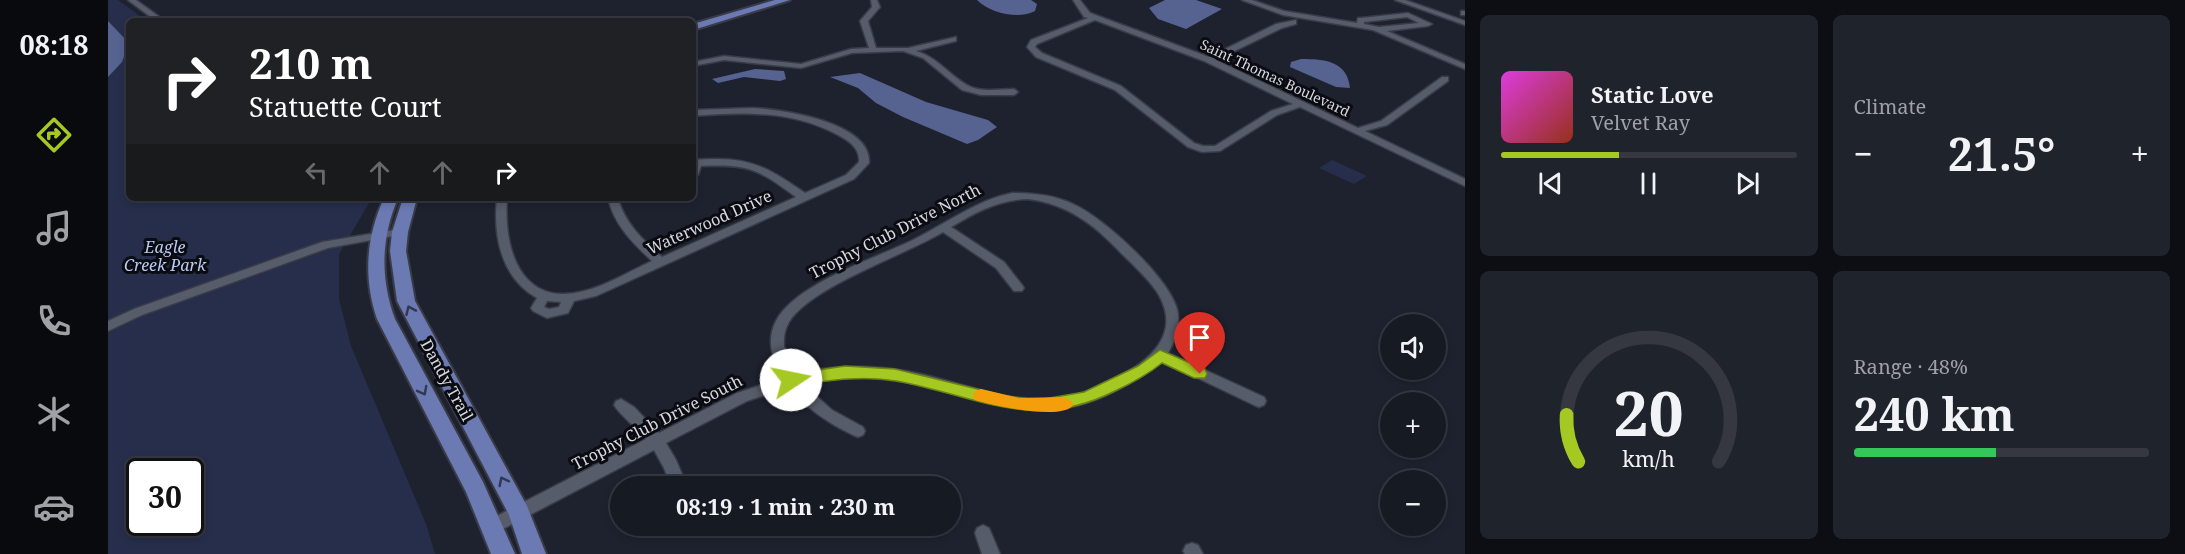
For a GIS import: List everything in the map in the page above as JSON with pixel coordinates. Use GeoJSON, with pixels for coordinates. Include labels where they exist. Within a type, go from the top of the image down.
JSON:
{"type":"FeatureCollection","features":[{"type":"Feature","properties":{"kind":"main road"},"geometry":{"type":"LineString","coordinates":[[696,18],[760,0]]}},
{"type":"Feature","properties":{"kind":"main road"},"geometry":{"type":"LineString","coordinates":[[696,26],[785,0]]}},
{"type":"Feature","properties":{"kind":"main road","name":"Dandy Trail"},"geometry":{"type":"LineString","coordinates":[[390,201],[379,235],[376,274],[384,315],[493,526],[503,554]]}},
{"type":"Feature","properties":{"kind":"main road","name":"Dandy Trail"},"geometry":{"type":"LineString","coordinates":[[410,201],[400,232],[399,272],[406,301],[519,513],[534,554]]}},
{"type":"Feature","properties":{"kind":"street"},"geometry":{"type":"LineString","coordinates":[[131,0],[157,18]]}},
{"type":"Feature","properties":{"kind":"street"},"geometry":{"type":"LineString","coordinates":[[873,49],[864,21],[876,7],[874,0]]}},
{"type":"Feature","properties":{"kind":"street","name":"Saint Thomas Boulevard"},"geometry":{"type":"LineString","coordinates":[[1078,0],[1087,15],[1210,60],[1465,183]]}},
{"type":"Feature","properties":{"kind":"street"},"geometry":{"type":"LineString","coordinates":[[1245,0],[1282,13],[1380,29],[1465,67]]}},
{"type":"Feature","properties":{"kind":"street"},"geometry":{"type":"LineString","coordinates":[[1398,0],[1465,23]]}},
{"type":"Feature","properties":{"kind":"street"},"geometry":{"type":"LineString","coordinates":[[1360,24],[1361,20],[1408,15],[1428,24],[1380,29]]}},
{"type":"Feature","properties":{"kind":"street"},"geometry":{"type":"LineString","coordinates":[[1095,18],[1036,41],[1031,47],[1036,53],[1118,88],[1191,145],[1204,150],[1217,149],[1274,113],[1300,104]]}},
{"type":"Feature","properties":{"kind":"street"},"geometry":{"type":"LineString","coordinates":[[1210,60],[1279,26],[1293,22]]}},
{"type":"Feature","properties":{"kind":"street"},"geometry":{"type":"LineString","coordinates":[[696,63],[724,58],[801,66],[838,53],[873,49],[909,50],[953,39]]}},
{"type":"Feature","properties":{"kind":"street"},"geometry":{"type":"LineString","coordinates":[[909,50],[931,60],[956,84],[965,88],[981,92],[1014,92]]}},
{"type":"Feature","properties":{"kind":"street"},"geometry":{"type":"LineString","coordinates":[[1356,130],[1384,123],[1444,79]]}},
{"type":"Feature","properties":{"kind":"street","name":"Waterwood Drive"},"geometry":{"type":"LineString","coordinates":[[502,201],[501,228],[507,253],[526,286],[556,297],[592,293],[853,176],[863,166],[865,159],[862,148],[854,141],[826,125],[803,117],[748,110],[696,113]]}},
{"type":"Feature","properties":{"kind":"street"},"geometry":{"type":"LineString","coordinates":[[696,162],[735,160],[753,163],[804,198]]}},
{"type":"Feature","properties":{"kind":"street","name":"Trophy Club Drive North"},"geometry":{"type":"LineString","coordinates":[[791,380],[780,359],[778,343],[783,321],[792,308],[812,292],[943,227],[988,201],[1015,195],[1056,200],[1093,218]]}},
{"type":"Feature","properties":{"kind":"street"},"geometry":{"type":"LineString","coordinates":[[614,201],[617,213],[626,227],[660,262]]}},
{"type":"Feature","properties":{"kind":"street","name":"Trophy Club Drive South"},"geometry":{"type":"LineString","coordinates":[[493,526],[742,397],[791,380],[845,372],[895,375],[1019,405],[1050,406],[1088,397],[1143,370],[1160,356],[1170,340],[1173,326],[1165,296],[1152,277],[1093,218]]}},
{"type":"Feature","properties":{"kind":"street"},"geometry":{"type":"LineString","coordinates":[[943,227],[1000,265],[1018,288]]}},
{"type":"Feature","properties":{"kind":"street"},"geometry":{"type":"LineString","coordinates":[[108,326],[138,312],[326,245],[400,232]]}},
{"type":"Feature","properties":{"kind":"street"},"geometry":{"type":"LineString","coordinates":[[1160,356],[1259,401]]}},
{"type":"Feature","properties":{"kind":"street"},"geometry":{"type":"LineString","coordinates":[[791,380],[824,413],[858,431]]}},
{"type":"Feature","properties":{"kind":"street"},"geometry":{"type":"LineString","coordinates":[[621,405],[638,417],[675,476]]}},
{"type":"Feature","properties":{"kind":"street"},"geometry":{"type":"LineString","coordinates":[[983,533],[991,554]]}},
{"type":"Feature","properties":{"kind":"green space","name":"Eagle Creek Park"},"geometry":{"type":"Polygon","coordinates":[[[108,0],[118,0],[143,18],[126,18],[126,201],[370,201],[339,254],[339,299],[351,346],[426,524],[435,554],[108,554],[108,0]]]}},
{"type":"Feature","properties":{"kind":"green space"},"geometry":{"type":"Polygon","coordinates":[[[1332,160],[1367,176],[1354,184],[1319,168],[1332,160]]]}},
{"type":"Feature","properties":{"kind":"shaded area"},"geometry":{"type":"Polygon","coordinates":[[[977,0],[1031,0],[1037,4],[1035,11],[1013,15],[997,12],[977,0]]]}},
{"type":"Feature","properties":{"kind":"shaded area"},"geometry":{"type":"Polygon","coordinates":[[[1165,0],[1196,0],[1222,9],[1186,29],[1158,19],[1149,8],[1165,0]]]}},
{"type":"Feature","properties":{"kind":"shaded area"},"geometry":{"type":"Polygon","coordinates":[[[108,21],[126,40],[126,51],[122,62],[108,77],[108,21]]]}},
{"type":"Feature","properties":{"kind":"shaded area"},"geometry":{"type":"Polygon","coordinates":[[[1301,59],[1326,61],[1340,67],[1348,79],[1350,88],[1336,87],[1290,67],[1291,62],[1301,59]]]}},
{"type":"Feature","properties":{"kind":"shaded area"},"geometry":{"type":"Polygon","coordinates":[[[755,69],[784,71],[786,79],[780,81],[744,77],[718,83],[712,79],[755,69]]]}},
{"type":"Feature","properties":{"kind":"shaded area"},"geometry":{"type":"Polygon","coordinates":[[[860,73],[926,102],[988,120],[997,127],[978,140],[967,144],[903,117],[876,103],[858,88],[830,77],[860,73]]]}},
{"type":"Feature","properties":{"kind":"slow traffic"},"geometry":{"type":"LineString","coordinates":[[981,396],[1019,405],[1065,404]]}},
{"type":"Feature","properties":{"kind":"route"},"geometry":{"type":"LineString","coordinates":[[791,380],[845,372],[895,375],[924,380],[1019,405],[1050,406],[1088,397],[1143,370],[1160,356],[1200,374]]}}]}
